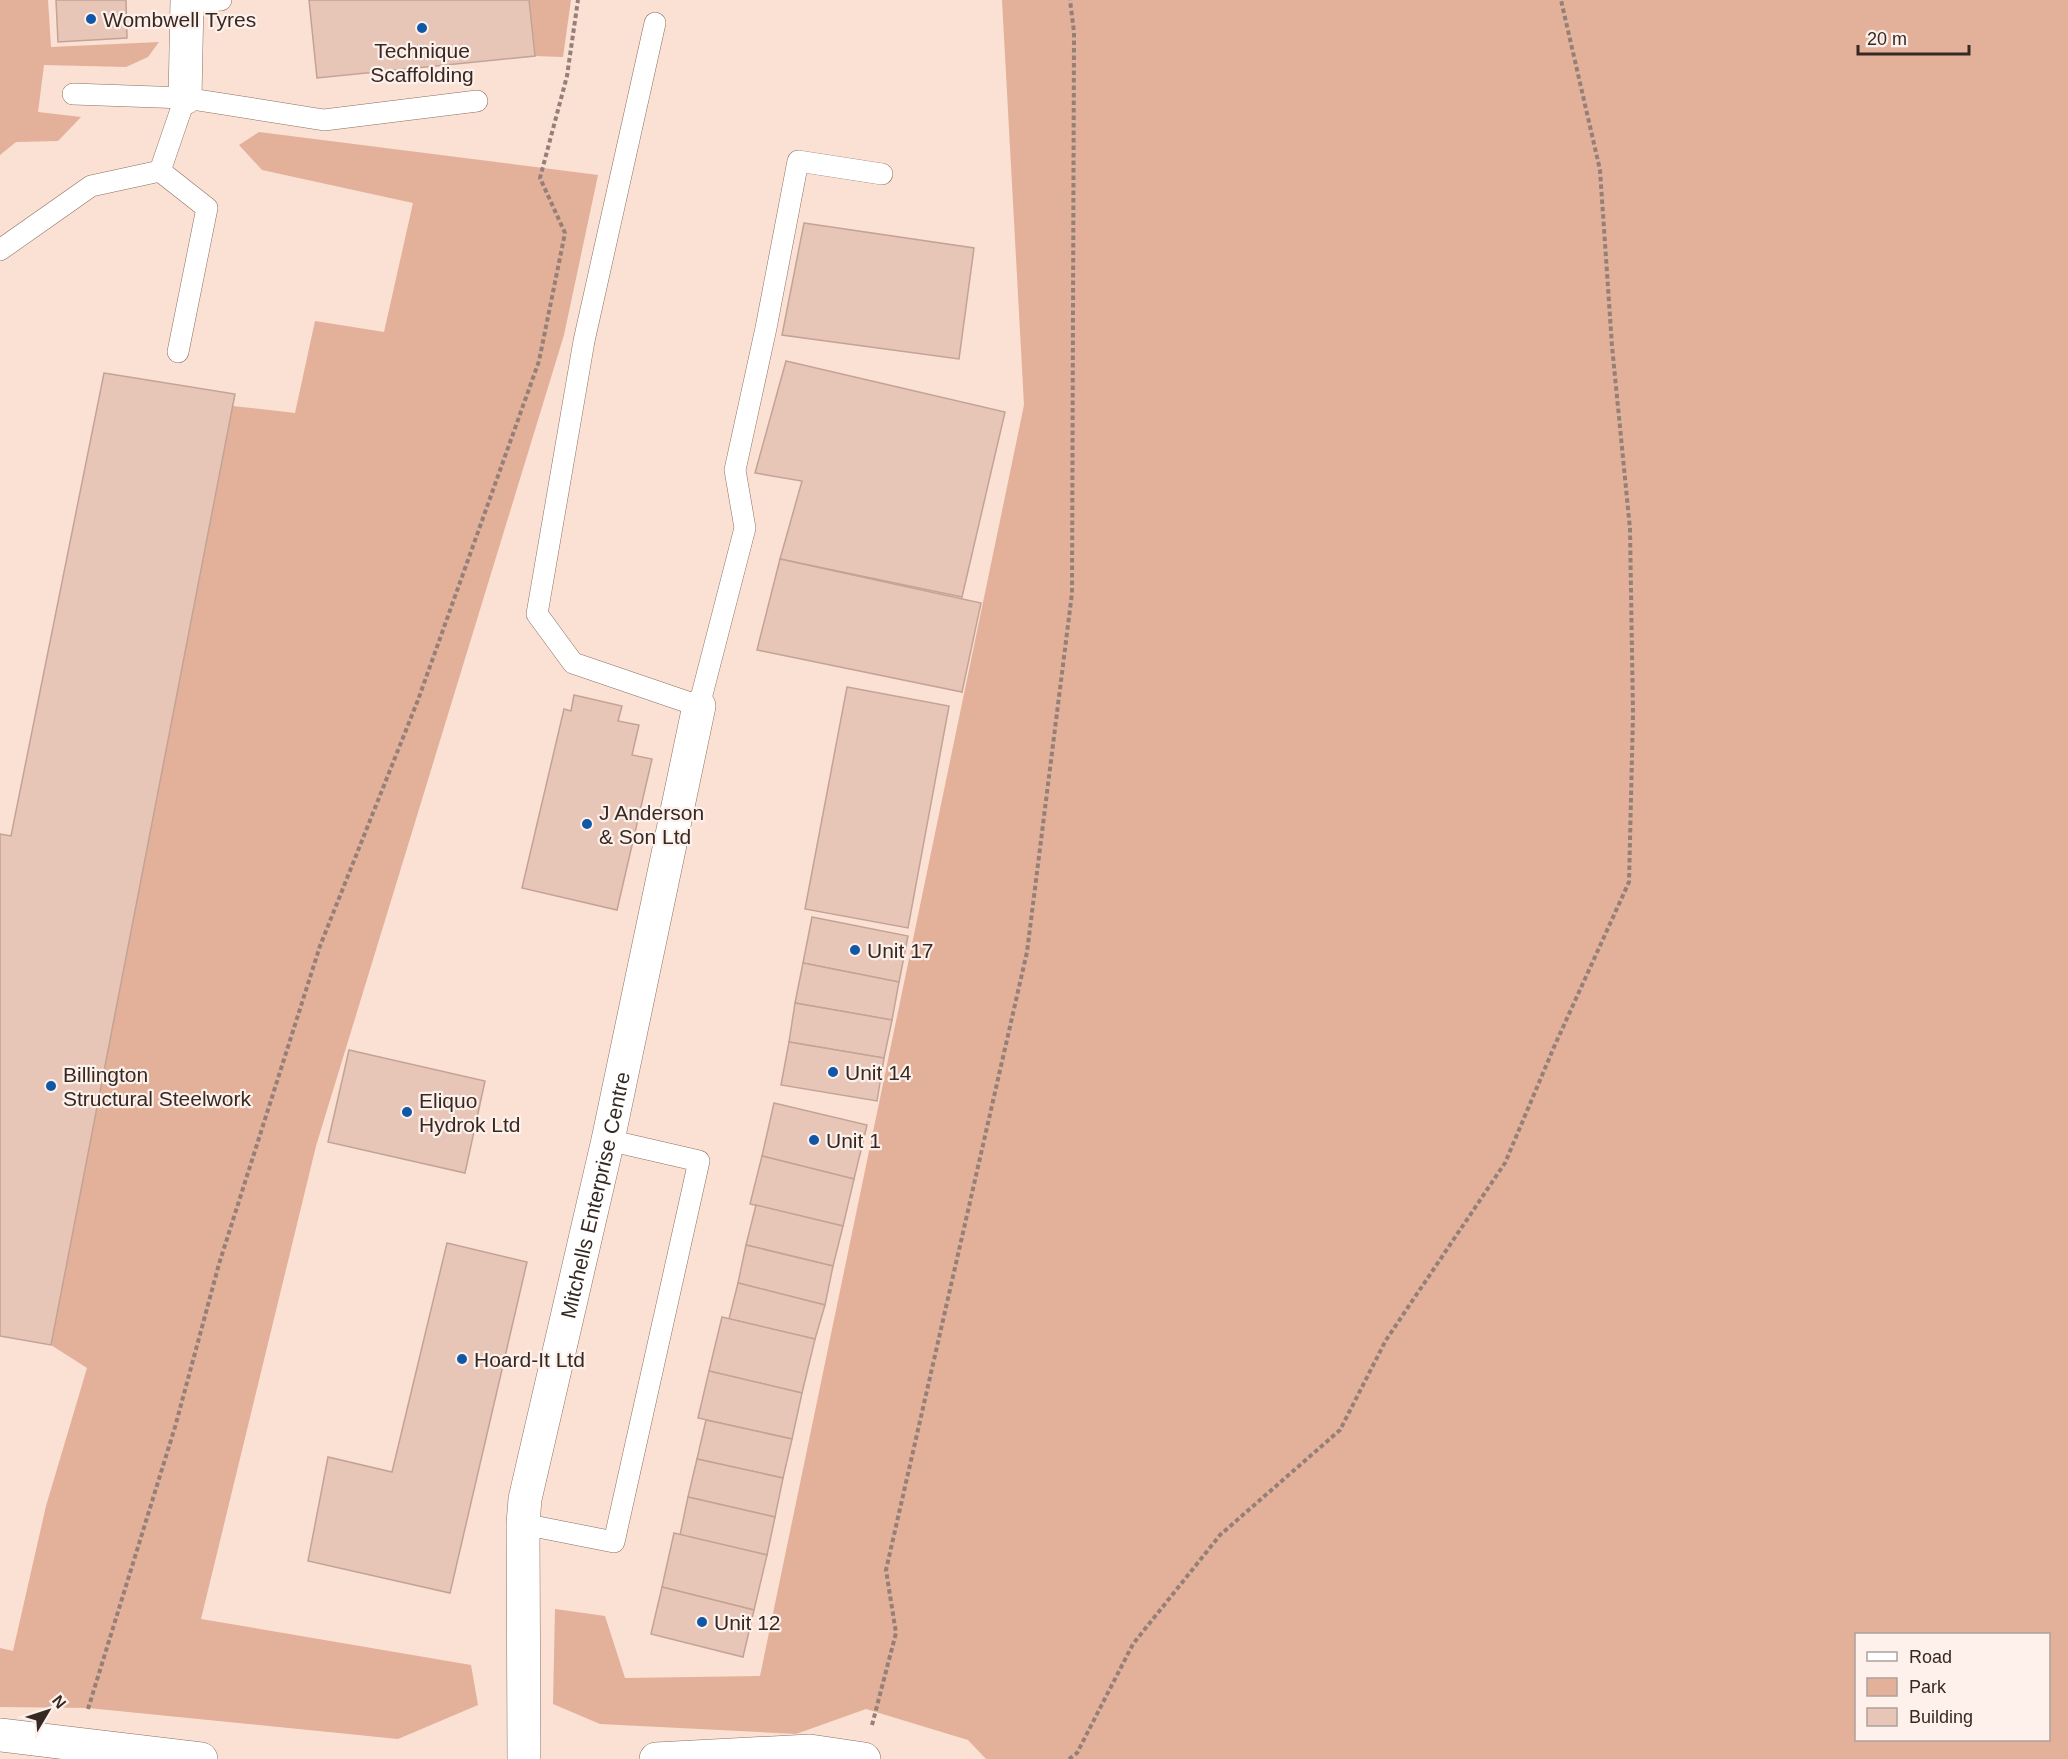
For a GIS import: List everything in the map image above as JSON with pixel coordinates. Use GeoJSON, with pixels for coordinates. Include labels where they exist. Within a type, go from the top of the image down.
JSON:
{"type":"FeatureCollection","features":[{"type":"Feature","properties":{"kind":"street"},"geometry":{"type":"LineString","coordinates":[[185,98],[187,2]]}},
{"type":"Feature","properties":{"kind":"street","name":"Mitchells Enterprise Centre"},"geometry":{"type":"LineString","coordinates":[[524,1759],[523,1524],[528,1488],[608,1140],[699,706]]}},
{"type":"Feature","properties":{"kind":"street"},"geometry":{"type":"LineString","coordinates":[[10,1736],[85,1747],[201,1759]]}},
{"type":"Feature","properties":{"kind":"street"},"geometry":{"type":"LineString","coordinates":[[656,1759],[810,1750],[864,1759]]}},
{"type":"Feature","properties":{"kind":"lane"},"geometry":{"type":"LineString","coordinates":[[187,2],[222,0]]}},
{"type":"Feature","properties":{"kind":"lane"},"geometry":{"type":"LineString","coordinates":[[656,23],[584,341],[537,614],[573,663],[699,706],[745,528],[735,470],[766,328],[798,161],[882,174]]}},
{"type":"Feature","properties":{"kind":"lane"},"geometry":{"type":"LineString","coordinates":[[73,94],[185,98],[324,120],[477,101]]}},
{"type":"Feature","properties":{"kind":"lane"},"geometry":{"type":"LineString","coordinates":[[160,171],[185,98]]}},
{"type":"Feature","properties":{"kind":"lane"},"geometry":{"type":"LineString","coordinates":[[0,250],[91,186],[160,171]]}},
{"type":"Feature","properties":{"kind":"lane"},"geometry":{"type":"LineString","coordinates":[[160,171],[207,208],[178,352]]}},
{"type":"Feature","properties":{"kind":"lane"},"geometry":{"type":"LineString","coordinates":[[523,1524],[614,1542],[692,1195],[699,1161],[608,1140]]}},
{"type":"Feature","properties":{"kind":"path"},"geometry":{"type":"LineString","coordinates":[[85,1747],[88,1708],[175,1427],[219,1264],[320,946],[418,700],[539,361],[565,232],[540,178],[567,76],[578,0]]}},
{"type":"Feature","properties":{"kind":"path"},"geometry":{"type":"LineString","coordinates":[[864,1759],[896,1633],[886,1570],[1027,952],[1072,593],[1074,32],[1070,0]]}},
{"type":"Feature","properties":{"kind":"path"},"geometry":{"type":"LineString","coordinates":[[1069,1759],[1077,1753],[1133,1644],[1220,1535],[1340,1430],[1386,1340],[1505,1163],[1554,1047],[1629,882],[1633,714],[1630,529],[1612,346],[1600,170],[1561,0]]}},
{"type":"Feature","properties":{"kind":"green space"},"geometry":{"type":"Polygon","coordinates":[[[0,0],[48,0],[51,47],[159,42],[148,57],[126,67],[44,65],[38,112],[81,117],[58,141],[16,142],[0,155],[0,0]]]}},
{"type":"Feature","properties":{"kind":"green space"},"geometry":{"type":"Polygon","coordinates":[[[529,0],[571,0],[563,57],[535,56],[529,0]]]}},
{"type":"Feature","properties":{"kind":"green space"},"geometry":{"type":"Polygon","coordinates":[[[1002,0],[2068,0],[2068,1759],[986,1759],[968,1740],[866,1709],[796,1734],[600,1724],[553,1704],[555,1609],[605,1616],[625,1678],[760,1676],[1024,405],[1002,0]]]}},
{"type":"Feature","properties":{"kind":"green space"},"geometry":{"type":"Polygon","coordinates":[[[259,132],[598,175],[564,335],[316,1146],[201,1619],[471,1665],[478,1705],[398,1739],[88,1708],[0,1707],[0,1648],[13,1651],[46,1506],[87,1368],[51,1345],[233,406],[295,413],[315,321],[384,332],[413,203],[262,170],[239,145],[259,132]]]}},
{"type":"Feature","properties":{"kind":"building","name":"Wombwell Tyres"},"geometry":{"type":"Polygon","coordinates":[[[56,0],[126,0],[127,38],[58,42],[56,0]]]}},
{"type":"Feature","properties":{"kind":"building","name":"Technique Scaffolding"},"geometry":{"type":"Polygon","coordinates":[[[309,0],[529,0],[535,56],[317,78],[309,0]]]}},
{"type":"Feature","properties":{"kind":"building"},"geometry":{"type":"Polygon","coordinates":[[[804,223],[974,248],[959,359],[782,335],[804,223]]]}},
{"type":"Feature","properties":{"kind":"building"},"geometry":{"type":"Polygon","coordinates":[[[786,361],[1005,412],[962,597],[780,559],[802,481],[755,473],[786,361]]]}},
{"type":"Feature","properties":{"kind":"building","name":"Billington Structural Steelwork"},"geometry":{"type":"Polygon","coordinates":[[[104,373],[235,394],[51,1345],[0,1336],[0,834],[11,836],[104,373]]]}},
{"type":"Feature","properties":{"kind":"building"},"geometry":{"type":"Polygon","coordinates":[[[780,559],[981,603],[962,692],[757,650],[780,559]]]}},
{"type":"Feature","properties":{"kind":"building"},"geometry":{"type":"Polygon","coordinates":[[[847,687],[949,706],[908,928],[805,909],[847,687]]]}},
{"type":"Feature","properties":{"kind":"building","name":"J Anderson & Son Ltd"},"geometry":{"type":"Polygon","coordinates":[[[574,695],[622,706],[618,721],[639,725],[632,755],[652,759],[617,910],[522,888],[564,709],[571,711],[574,695]]]}},
{"type":"Feature","properties":{"kind":"building","name":"Unit 17"},"geometry":{"type":"Polygon","coordinates":[[[812,917],[908,936],[899,982],[803,963],[812,917]]]}},
{"type":"Feature","properties":{"kind":"building"},"geometry":{"type":"Polygon","coordinates":[[[803,963],[899,982],[892,1020],[795,1003],[803,963]]]}},
{"type":"Feature","properties":{"kind":"building"},"geometry":{"type":"Polygon","coordinates":[[[795,1003],[892,1020],[884,1058],[789,1042],[795,1003]]]}},
{"type":"Feature","properties":{"kind":"building","name":"Unit 14"},"geometry":{"type":"Polygon","coordinates":[[[789,1042],[884,1058],[877,1101],[781,1085],[789,1042]]]}},
{"type":"Feature","properties":{"kind":"building","name":"Eliquo Hydrok Ltd"},"geometry":{"type":"Polygon","coordinates":[[[349,1050],[485,1081],[465,1173],[328,1142],[349,1050]]]}},
{"type":"Feature","properties":{"kind":"building","name":"Unit 1"},"geometry":{"type":"Polygon","coordinates":[[[774,1103],[867,1125],[854,1179],[762,1156],[774,1103]]]}},
{"type":"Feature","properties":{"kind":"building"},"geometry":{"type":"Polygon","coordinates":[[[762,1156],[854,1179],[843,1226],[750,1204],[762,1156]]]}},
{"type":"Feature","properties":{"kind":"building"},"geometry":{"type":"Polygon","coordinates":[[[756,1205],[843,1226],[833,1266],[746,1245],[756,1205]]]}},
{"type":"Feature","properties":{"kind":"building","name":"Hoard-It Ltd"},"geometry":{"type":"Polygon","coordinates":[[[447,1243],[527,1262],[450,1593],[308,1561],[328,1457],[392,1472],[447,1243]]]}},
{"type":"Feature","properties":{"kind":"building"},"geometry":{"type":"Polygon","coordinates":[[[746,1245],[833,1266],[825,1305],[738,1283],[746,1245]]]}},
{"type":"Feature","properties":{"kind":"building"},"geometry":{"type":"Polygon","coordinates":[[[738,1283],[825,1305],[815,1339],[729,1319],[738,1283]]]}},
{"type":"Feature","properties":{"kind":"building"},"geometry":{"type":"Polygon","coordinates":[[[722,1317],[815,1339],[802,1393],[709,1371],[722,1317]]]}},
{"type":"Feature","properties":{"kind":"building"},"geometry":{"type":"Polygon","coordinates":[[[709,1371],[802,1393],[792,1439],[698,1418],[709,1371]]]}},
{"type":"Feature","properties":{"kind":"building"},"geometry":{"type":"Polygon","coordinates":[[[706,1420],[792,1439],[783,1478],[697,1459],[706,1420]]]}},
{"type":"Feature","properties":{"kind":"building"},"geometry":{"type":"Polygon","coordinates":[[[697,1459],[783,1478],[775,1517],[688,1497],[697,1459]]]}},
{"type":"Feature","properties":{"kind":"building"},"geometry":{"type":"Polygon","coordinates":[[[688,1497],[775,1517],[767,1555],[680,1535],[688,1497]]]}},
{"type":"Feature","properties":{"kind":"building"},"geometry":{"type":"Polygon","coordinates":[[[674,1533],[767,1555],[754,1610],[662,1587],[674,1533]]]}},
{"type":"Feature","properties":{"kind":"building","name":"Unit 12"},"geometry":{"type":"Polygon","coordinates":[[[662,1587],[754,1610],[743,1657],[651,1634],[662,1587]]]}},
{"type":"Feature","properties":{"kind":"place","name":"Wombwell Tyres"},"geometry":{"type":"Point","coordinates":[91,19]}},
{"type":"Feature","properties":{"kind":"place","name":"Technique Scaffolding"},"geometry":{"type":"Point","coordinates":[422,28]}},
{"type":"Feature","properties":{"kind":"place","name":"J Anderson & Son Ltd"},"geometry":{"type":"Point","coordinates":[587,824]}},
{"type":"Feature","properties":{"kind":"place","name":"Unit 17"},"geometry":{"type":"Point","coordinates":[855,950]}},
{"type":"Feature","properties":{"kind":"place","name":"Unit 14"},"geometry":{"type":"Point","coordinates":[833,1072]}},
{"type":"Feature","properties":{"kind":"place","name":"Billington Structural Steelwork"},"geometry":{"type":"Point","coordinates":[51,1086]}},
{"type":"Feature","properties":{"kind":"place","name":"Eliquo Hydrok Ltd"},"geometry":{"type":"Point","coordinates":[407,1112]}},
{"type":"Feature","properties":{"kind":"place","name":"Unit 1"},"geometry":{"type":"Point","coordinates":[814,1140]}},
{"type":"Feature","properties":{"kind":"place","name":"Hoard-It Ltd"},"geometry":{"type":"Point","coordinates":[462,1359]}},
{"type":"Feature","properties":{"kind":"place","name":"Unit 12"},"geometry":{"type":"Point","coordinates":[702,1622]}}]}
